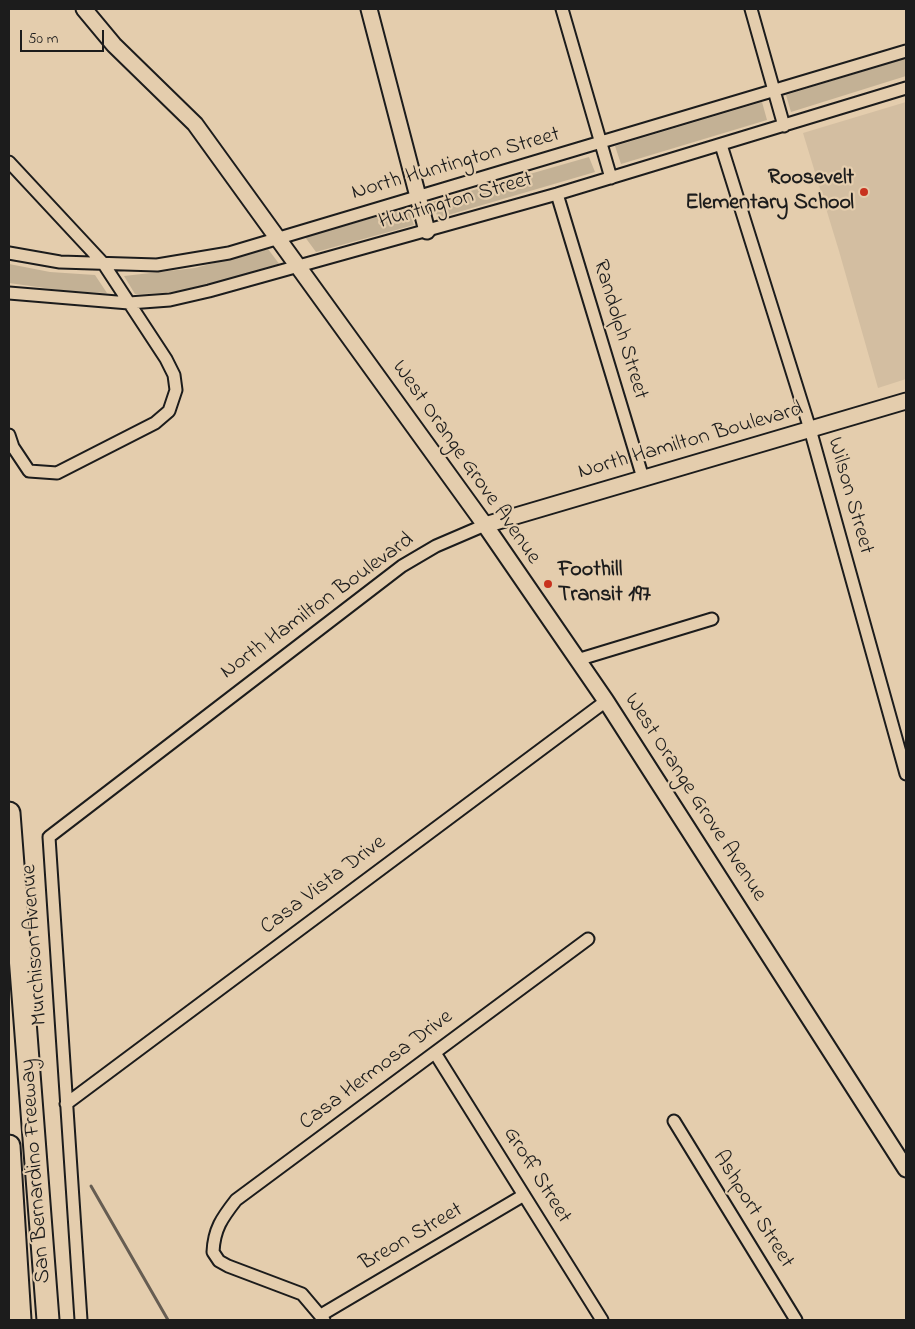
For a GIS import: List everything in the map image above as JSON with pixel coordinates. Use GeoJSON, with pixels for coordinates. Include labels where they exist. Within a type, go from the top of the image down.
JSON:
{"type":"FeatureCollection","features":[{"type":"Feature","properties":{"kind":"highway","name":"San Bernardino Freeway"},"geometry":{"type":"LineString","coordinates":[[9,813],[48,1320]]}},
{"type":"Feature","properties":{"kind":"highway"},"geometry":{"type":"LineString","coordinates":[[9,940],[36,1320]]}},
{"type":"Feature","properties":{"kind":"highway"},"geometry":{"type":"LineString","coordinates":[[9,1146],[20,1320]]}},
{"type":"Feature","properties":{"kind":"street","name":"West Orange Grove Avenue"},"geometry":{"type":"LineString","coordinates":[[84,9],[114,44],[195,124],[485,526],[606,701],[906,1169]]}},
{"type":"Feature","properties":{"kind":"street"},"geometry":{"type":"LineString","coordinates":[[369,9],[427,230]]}},
{"type":"Feature","properties":{"kind":"street"},"geometry":{"type":"LineString","coordinates":[[562,9],[611,178]]}},
{"type":"Feature","properties":{"kind":"street"},"geometry":{"type":"LineString","coordinates":[[751,9],[784,126]]}},
{"type":"Feature","properties":{"kind":"street","name":"North Huntington Street"},"geometry":{"type":"LineString","coordinates":[[9,253],[60,262],[157,265],[229,253],[906,51]]}},
{"type":"Feature","properties":{"kind":"street","name":"Huntington Street"},"geometry":{"type":"LineString","coordinates":[[9,293],[129,303],[170,300],[298,267],[557,194],[906,88]]}},
{"type":"Feature","properties":{"kind":"street","name":"Wilson Street"},"geometry":{"type":"LineString","coordinates":[[721,145],[810,430],[906,774]]}},
{"type":"Feature","properties":{"kind":"street"},"geometry":{"type":"LineString","coordinates":[[9,162],[103,263],[166,359],[174,375],[176,390],[169,411],[154,423],[58,473],[29,471],[13,447],[9,434]]}},
{"type":"Feature","properties":{"kind":"street","name":"Randolph Street"},"geometry":{"type":"LineString","coordinates":[[557,194],[643,478]]}},
{"type":"Feature","properties":{"kind":"street","name":"North Hamilton Boulevard"},"geometry":{"type":"LineString","coordinates":[[49,837],[402,566],[436,546],[485,526],[906,401]]}},
{"type":"Feature","properties":{"kind":"street"},"geometry":{"type":"LineString","coordinates":[[577,660],[712,620]]}},
{"type":"Feature","properties":{"kind":"street","name":"Casa Vista Drive"},"geometry":{"type":"LineString","coordinates":[[66,1104],[606,701]]}},
{"type":"Feature","properties":{"kind":"street","name":"Murchison Avenue"},"geometry":{"type":"LineString","coordinates":[[49,837],[81,1320]]}},
{"type":"Feature","properties":{"kind":"street","name":"Casa Hermosa Drive"},"geometry":{"type":"LineString","coordinates":[[322,1317],[302,1294],[228,1266],[219,1260],[213,1252],[214,1237],[222,1218],[236,1200],[588,939]]}},
{"type":"Feature","properties":{"kind":"street","name":"Groff Street"},"geometry":{"type":"LineString","coordinates":[[435,1053],[602,1320]]}},
{"type":"Feature","properties":{"kind":"street","name":"Ashport Street"},"geometry":{"type":"LineString","coordinates":[[674,1121],[796,1320]]}},
{"type":"Feature","properties":{"kind":"street","name":"Breon Street"},"geometry":{"type":"LineString","coordinates":[[322,1317],[524,1195]]}},
{"type":"Feature","properties":{"kind":"shaded area"},"geometry":{"type":"Polygon","coordinates":[[[906,58],[906,76],[791,112],[786,95],[906,58]]]}},
{"type":"Feature","properties":{"kind":"shaded area"},"geometry":{"type":"Polygon","coordinates":[[[762,102],[767,120],[621,164],[615,146],[762,102]]]}},
{"type":"Feature","properties":{"kind":"shaded area","name":"Roosevelt Elementary School"},"geometry":{"type":"Polygon","coordinates":[[[906,102],[906,379],[878,388],[803,133],[906,102]]]}},
{"type":"Feature","properties":{"kind":"shaded area"},"geometry":{"type":"Polygon","coordinates":[[[589,157],[595,172],[438,218],[432,202],[589,157]]]}},
{"type":"Feature","properties":{"kind":"shaded area"},"geometry":{"type":"Polygon","coordinates":[[[408,208],[414,225],[316,252],[305,237],[408,208]]]}},
{"type":"Feature","properties":{"kind":"shaded area"},"geometry":{"type":"Polygon","coordinates":[[[268,249],[280,265],[227,281],[190,289],[154,294],[135,294],[124,276],[195,268],[268,249]]]}},
{"type":"Feature","properties":{"kind":"shaded area"},"geometry":{"type":"Polygon","coordinates":[[[9,264],[50,272],[95,275],[107,293],[66,291],[9,283],[9,264]]]}},
{"type":"Feature","properties":{"kind":"waterway"},"geometry":{"type":"LineString","coordinates":[[91,1186],[168,1320]]}},
{"type":"Feature","properties":{"kind":"place","name":"Roosevelt Elementary School"},"geometry":{"type":"Point","coordinates":[864,192]}},
{"type":"Feature","properties":{"kind":"place","name":"Foothill Transit 197"},"geometry":{"type":"Point","coordinates":[548,584]}}]}
